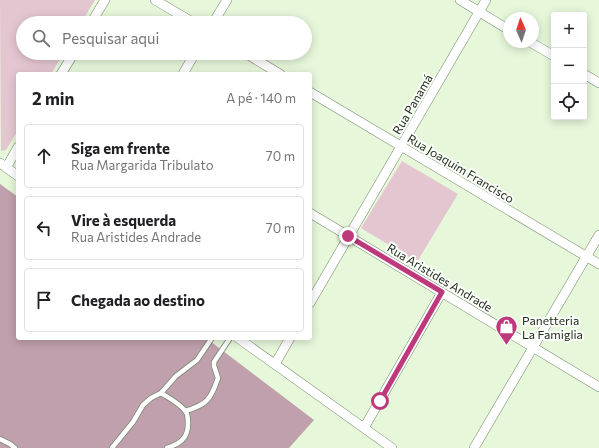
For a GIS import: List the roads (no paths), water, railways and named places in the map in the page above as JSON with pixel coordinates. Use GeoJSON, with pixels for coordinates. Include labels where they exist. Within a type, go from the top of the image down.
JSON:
{"type":"FeatureCollection","features":[{"type":"Feature","properties":{"kind":"street"},"geometry":{"type":"LineString","coordinates":[[95,16],[105,0]]}},
{"type":"Feature","properties":{"kind":"street"},"geometry":{"type":"LineString","coordinates":[[155,0],[182,16]]}},
{"type":"Feature","properties":{"kind":"street"},"geometry":{"type":"LineString","coordinates":[[217,16],[227,0]]}},
{"type":"Feature","properties":{"kind":"street"},"geometry":{"type":"LineString","coordinates":[[460,0],[503,26]]}},
{"type":"Feature","properties":{"kind":"street","name":"Rua Panamá"},"geometry":{"type":"LineString","coordinates":[[312,299],[486,0]]}},
{"type":"Feature","properties":{"kind":"street"},"geometry":{"type":"LineString","coordinates":[[539,47],[551,54]]}},
{"type":"Feature","properties":{"kind":"street"},"geometry":{"type":"LineString","coordinates":[[62,72],[70,60]]}},
{"type":"Feature","properties":{"kind":"street"},"geometry":{"type":"LineString","coordinates":[[184,72],[191,60]]}},
{"type":"Feature","properties":{"kind":"street"},"geometry":{"type":"LineString","coordinates":[[257,60],[277,72]]}},
{"type":"Feature","properties":{"kind":"street"},"geometry":{"type":"LineString","coordinates":[[587,76],[599,83]]}},
{"type":"Feature","properties":{"kind":"street","name":"Rua Joaquim Francisco"},"geometry":{"type":"LineString","coordinates":[[312,93],[599,264]]}},
{"type":"Feature","properties":{"kind":"street"},"geometry":{"type":"LineString","coordinates":[[16,149],[3,165],[16,175]]}},
{"type":"Feature","properties":{"kind":"street","name":"Rua Aristides Andrade"},"geometry":{"type":"LineString","coordinates":[[312,214],[599,387]]}},
{"type":"Feature","properties":{"kind":"street"},"geometry":{"type":"LineString","coordinates":[[474,448],[599,235]]}},
{"type":"Feature","properties":{"kind":"street"},"geometry":{"type":"LineString","coordinates":[[364,428],[442,292]]}},
{"type":"Feature","properties":{"kind":"street"},"geometry":{"type":"LineString","coordinates":[[241,340],[392,448]]}},
{"type":"Feature","properties":{"kind":"street"},"geometry":{"type":"LineString","coordinates":[[275,364],[289,340]]}},
{"type":"Feature","properties":{"kind":"lane"},"geometry":{"type":"LineString","coordinates":[[112,448],[133,422],[143,405],[151,398],[161,393],[176,376],[197,360],[211,340]]}},
{"type":"Feature","properties":{"kind":"lane"},"geometry":{"type":"LineString","coordinates":[[185,411],[198,408],[209,399],[218,378],[214,362],[229,340]]}},
{"type":"Feature","properties":{"kind":"lane"},"geometry":{"type":"LineString","coordinates":[[161,393],[185,411],[188,419],[186,437],[180,442],[167,448]]}},
{"type":"Feature","properties":{"kind":"lane"},"geometry":{"type":"LineString","coordinates":[[0,439],[15,448]]}},
{"type":"Feature","properties":{"kind":"place","name":"Panetteria La Famiglia"},"geometry":{"type":"Point","coordinates":[507,346]}}]}
